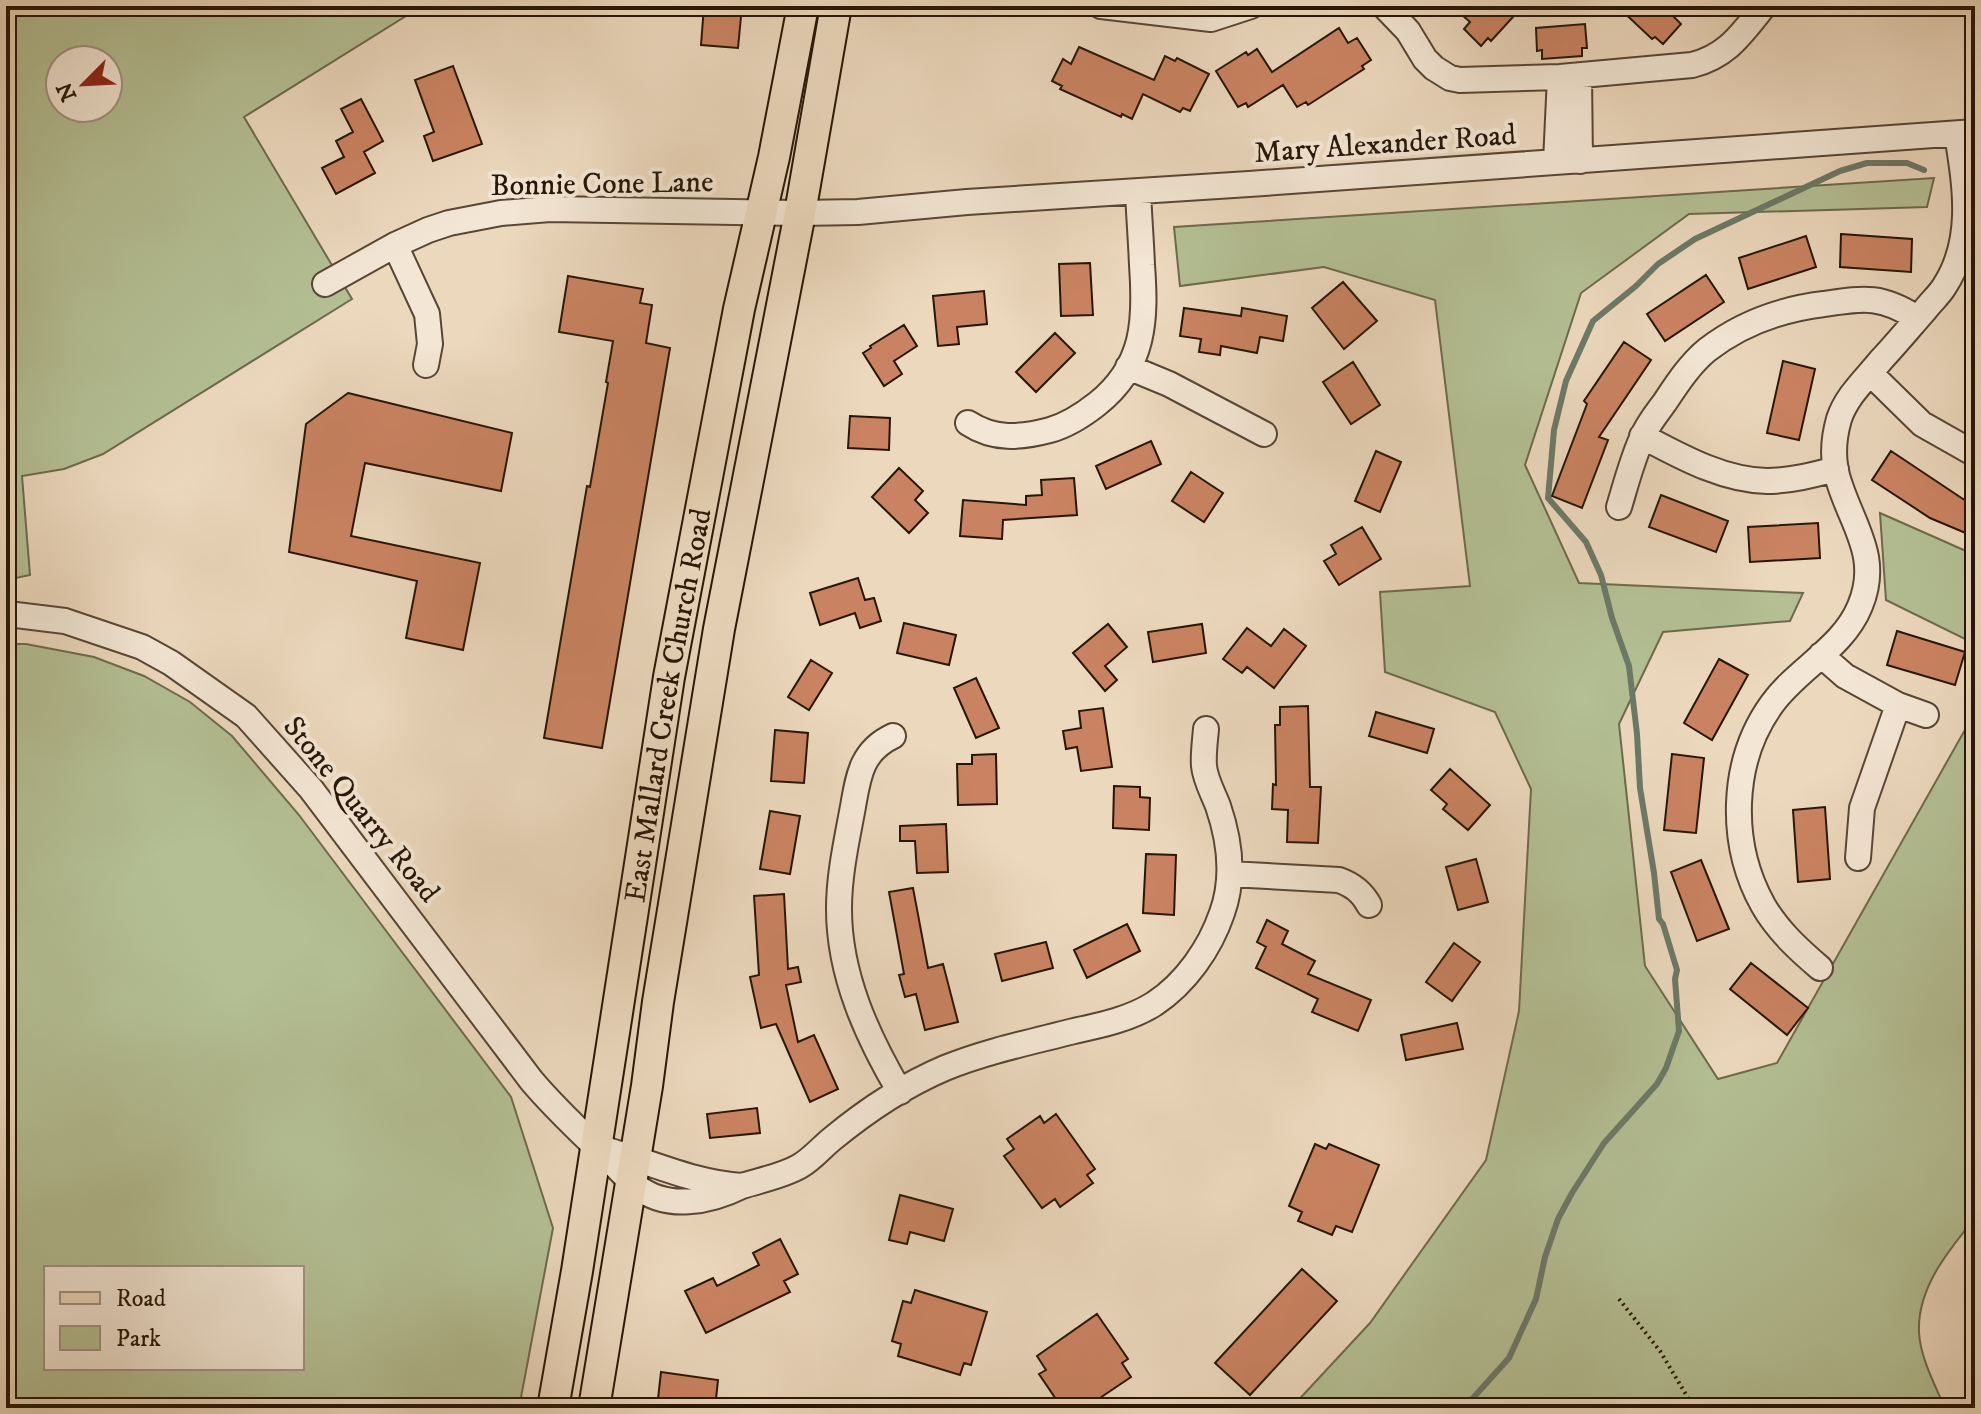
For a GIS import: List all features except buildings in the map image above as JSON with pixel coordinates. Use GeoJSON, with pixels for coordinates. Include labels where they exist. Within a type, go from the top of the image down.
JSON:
{"type":"FeatureCollection","features":[{"type":"Feature","properties":{"kind":"main road","name":"East Mallard Creek Church Road"},"geometry":{"type":"LineString","coordinates":[[553,1408],[669,677],[739,309],[762,212],[803,6]]}},
{"type":"Feature","properties":{"kind":"main road","name":"East Mallard Creek Church Road"},"geometry":{"type":"LineString","coordinates":[[594,1408],[719,629],[800,213],[836,6]]}},
{"type":"Feature","properties":{"kind":"street"},"geometry":{"type":"LineString","coordinates":[[1101,6],[1211,19],[1251,6]]}},
{"type":"Feature","properties":{"kind":"street"},"geometry":{"type":"LineString","coordinates":[[1384,6],[1408,31],[1434,68],[1450,78],[1468,81],[1569,76],[1702,63],[1729,47],[1764,6]]}},
{"type":"Feature","properties":{"kind":"street"},"geometry":{"type":"LineString","coordinates":[[1568,162],[1569,76]]}},
{"type":"Feature","properties":{"kind":"street","name":"Mary Alexander Road"},"geometry":{"type":"LineString","coordinates":[[800,213],[858,212],[1966,133]]}},
{"type":"Feature","properties":{"kind":"street"},"geometry":{"type":"LineString","coordinates":[[1820,968],[1773,920],[1762,903],[1746,862],[1738,795],[1744,764],[1773,702],[1842,636],[1862,603],[1868,581],[1868,565],[1862,536],[1839,484],[1836,469],[1834,444],[1840,416],[1854,392],[1944,287],[1955,266],[1962,244],[1966,209],[1966,133]]}},
{"type":"Feature","properties":{"kind":"street"},"geometry":{"type":"LineString","coordinates":[[968,423],[994,436],[1028,436],[1082,416],[1112,390],[1128,367],[1139,343],[1144,317],[1138,191]]}},
{"type":"Feature","properties":{"kind":"street","name":"Bonnie Cone Lane"},"geometry":{"type":"LineString","coordinates":[[325,284],[395,245],[449,223],[501,213],[550,209],[800,213]]}},
{"type":"Feature","properties":{"kind":"street"},"geometry":{"type":"LineString","coordinates":[[395,245],[427,314],[430,344],[426,365]]}},
{"type":"Feature","properties":{"kind":"street"},"geometry":{"type":"LineString","coordinates":[[1619,507],[1642,436],[1683,375],[1706,351],[1765,317],[1796,307],[1879,300],[1898,306],[1917,318]]}},
{"type":"Feature","properties":{"kind":"street"},"geometry":{"type":"LineString","coordinates":[[1128,367],[1169,384],[1264,434]]}},
{"type":"Feature","properties":{"kind":"street"},"geometry":{"type":"LineString","coordinates":[[1870,373],[1922,424],[1975,454]]}},
{"type":"Feature","properties":{"kind":"street"},"geometry":{"type":"LineString","coordinates":[[1642,436],[1708,468],[1764,481],[1836,469]]}},
{"type":"Feature","properties":{"kind":"street","name":"Stone Quarry Road"},"geometry":{"type":"LineString","coordinates":[[6,615],[65,621],[142,647],[171,663],[246,716],[311,789],[560,1114],[596,1147],[633,1169],[649,1194],[671,1201],[708,1200],[793,1170],[830,1140],[900,1092],[946,1068],[995,1051],[1115,1021],[1154,1003],[1182,980],[1210,942],[1222,913],[1230,874],[1225,827],[1204,767],[1206,729]]}},
{"type":"Feature","properties":{"kind":"street"},"geometry":{"type":"LineString","coordinates":[[1821,655],[1845,676],[1898,705],[1926,715]]}},
{"type":"Feature","properties":{"kind":"street"},"geometry":{"type":"LineString","coordinates":[[1858,858],[1862,808],[1898,705]]}},
{"type":"Feature","properties":{"kind":"street"},"geometry":{"type":"LineString","coordinates":[[893,736],[871,750],[860,772],[841,869],[839,908],[846,965],[859,1010],[877,1052],[900,1092]]}},
{"type":"Feature","properties":{"kind":"street"},"geometry":{"type":"LineString","coordinates":[[1230,874],[1339,880],[1353,885],[1369,905]]}},
{"type":"Feature","properties":{"kind":"path"},"geometry":{"type":"LineString","coordinates":[[1619,1299],[1660,1351],[1694,1408]]}},
{"type":"Feature","properties":{"kind":"green space"},"geometry":{"type":"Polygon","coordinates":[[[6,6],[422,6],[244,117],[352,299],[103,454],[64,469],[22,476],[30,575],[6,580],[6,6]]]}},
{"type":"Feature","properties":{"kind":"green space"},"geometry":{"type":"Polygon","coordinates":[[[1934,178],[1927,207],[1689,214],[1581,293],[1525,465],[1579,583],[1803,593],[1790,621],[1663,632],[1619,724],[1645,966],[1718,1079],[1777,1063],[1975,712],[1975,1218],[1936,1270],[1923,1300],[1919,1332],[1925,1361],[1945,1408],[1291,1408],[1370,1323],[1486,1160],[1519,1011],[1531,789],[1495,712],[1385,672],[1380,592],[1470,586],[1435,300],[1324,267],[1180,286],[1174,227],[1934,178]]]}},
{"type":"Feature","properties":{"kind":"green space"},"geometry":{"type":"Polygon","coordinates":[[[1880,513],[1975,555],[1975,644],[1886,600],[1880,513]]]}},
{"type":"Feature","properties":{"kind":"green space"},"geometry":{"type":"Polygon","coordinates":[[[6,644],[26,644],[94,657],[144,676],[190,702],[232,736],[299,815],[511,1097],[553,1228],[519,1408],[6,1408],[6,644]]]}},
{"type":"Feature","properties":{"kind":"waterway"},"geometry":{"type":"LineString","coordinates":[[1464,1408],[1509,1358],[1536,1299],[1545,1257],[1558,1219],[1604,1143],[1657,1084],[1679,1031],[1677,970],[1659,919],[1640,788],[1629,666],[1601,575],[1586,542],[1548,498],[1554,430],[1566,381],[1593,321],[1658,264],[1695,239],[1840,171],[1867,163],[1907,163],[1924,170]]}}]}
